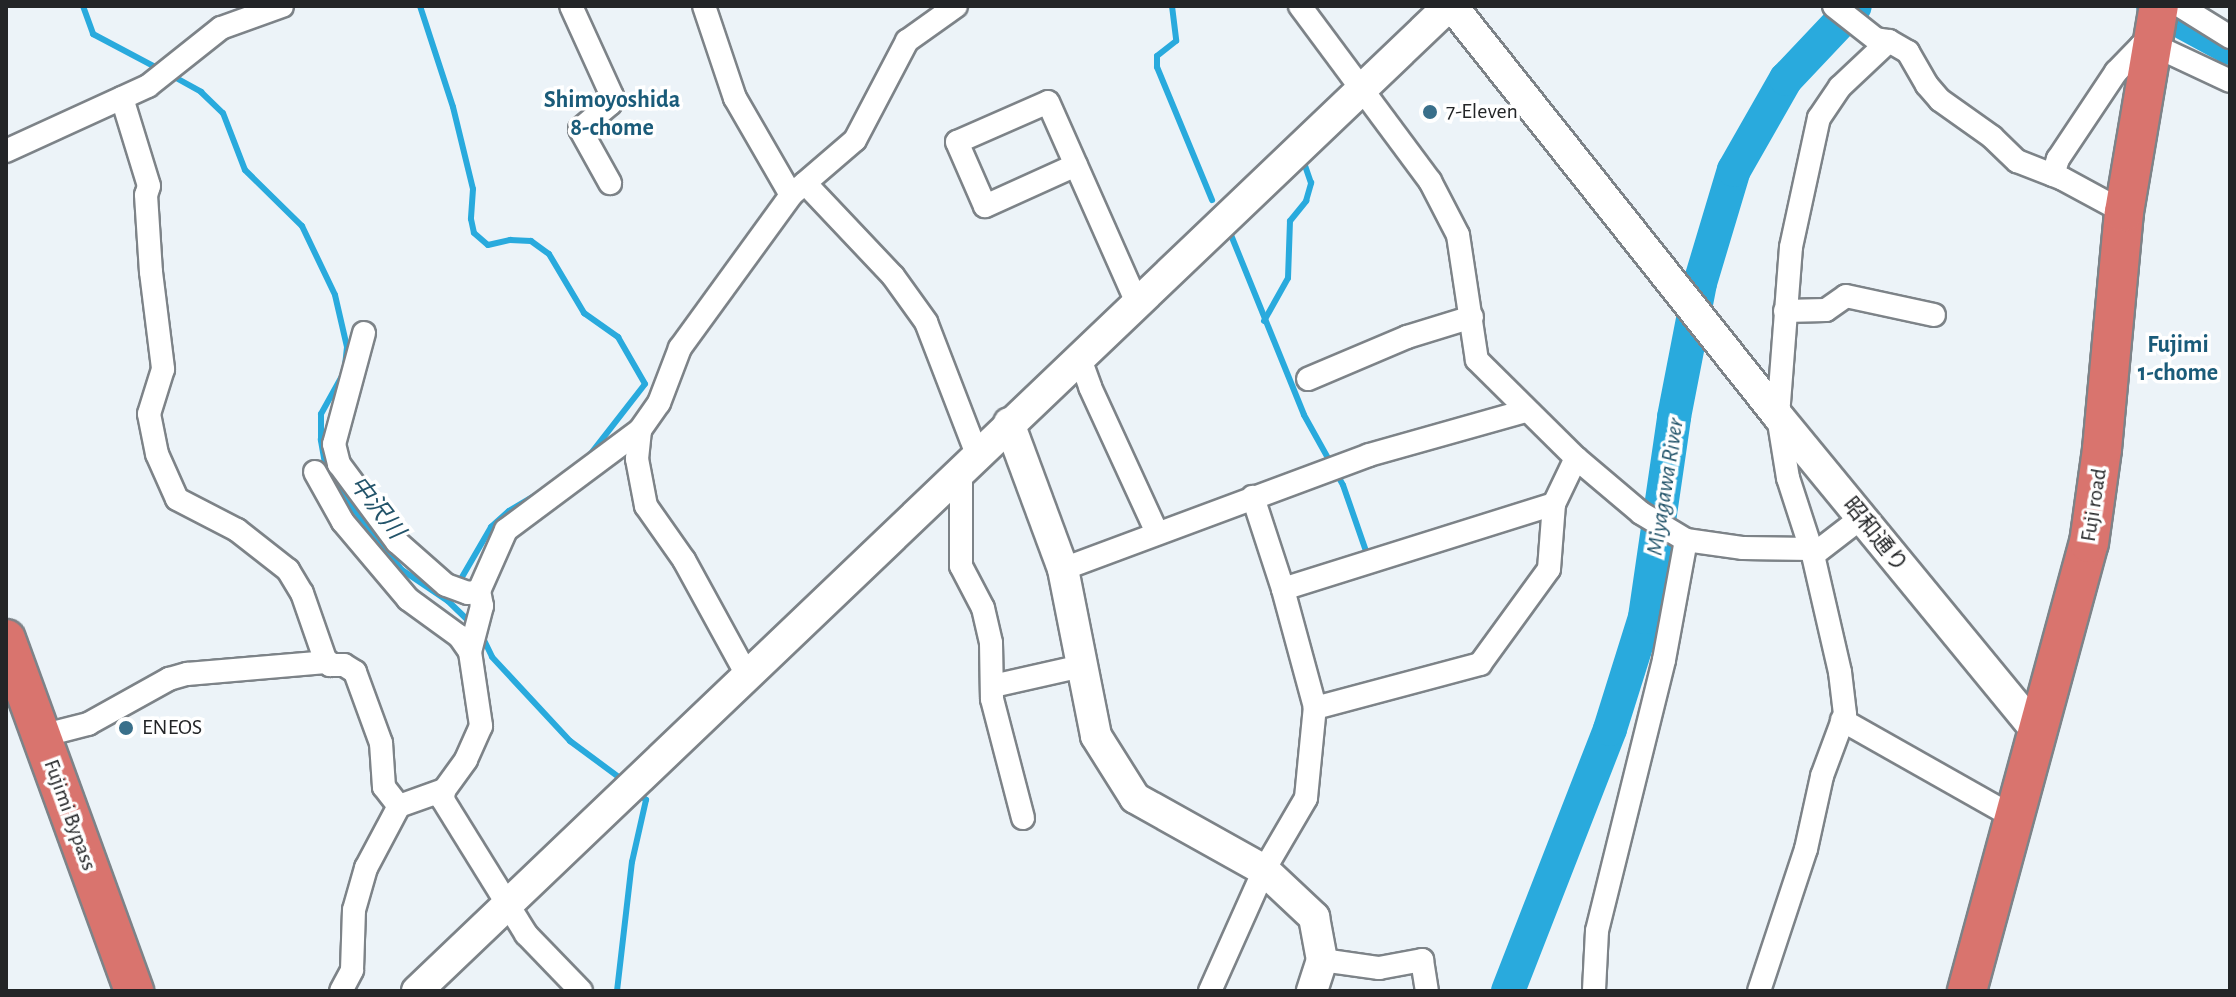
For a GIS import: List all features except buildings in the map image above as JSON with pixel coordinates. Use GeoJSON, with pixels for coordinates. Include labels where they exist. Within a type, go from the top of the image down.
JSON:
{"type":"FeatureCollection","features":[{"type":"Feature","properties":{"kind":"highway","name":"Fuji road"},"geometry":{"type":"LineString","coordinates":[[1967,991],[1986,931],[2012,816],[2089,543],[2102,449],[2124,212],[2156,29]]}},
{"type":"Feature","properties":{"kind":"highway","name":"Fujimi Bypass"},"geometry":{"type":"LineString","coordinates":[[6,639],[134,991]]}},
{"type":"Feature","properties":{"kind":"highway","name":"Fujimi Bypass"},"geometry":{"type":"LineString","coordinates":[[6,708],[108,991]]}},
{"type":"Feature","properties":{"kind":"street"},"geometry":{"type":"LineString","coordinates":[[6,151],[159,78],[221,28],[282,6]]}},
{"type":"Feature","properties":{"kind":"street"},"geometry":{"type":"LineString","coordinates":[[571,6],[612,96],[610,104],[580,129],[610,183]]}},
{"type":"Feature","properties":{"kind":"street"},"geometry":{"type":"LineString","coordinates":[[704,6],[735,98],[798,189],[893,276],[926,322],[969,462],[961,566],[983,608],[991,643],[992,699],[1023,818]]}},
{"type":"Feature","properties":{"kind":"street"},"geometry":{"type":"LineString","coordinates":[[581,991],[526,934],[443,800],[444,790],[466,760],[481,726],[470,652],[482,606],[479,591],[506,530],[640,430],[659,403],[680,348],[798,189],[855,140],[907,41],[956,6]]}},
{"type":"Feature","properties":{"kind":"street"},"geometry":{"type":"LineString","coordinates":[[1300,6],[1363,86],[1430,181],[1458,235],[1477,360],[1576,458],[1641,513],[1683,539],[1743,548],[1812,552],[1861,518]]}},
{"type":"Feature","properties":{"kind":"street"},"geometry":{"type":"LineString","coordinates":[[417,991],[1136,301],[1450,6]]}},
{"type":"Feature","properties":{"kind":"street","name":"昭和通り"},"geometry":{"type":"LineString","coordinates":[[1450,6],[1778,416],[2037,731]]}},
{"type":"Feature","properties":{"kind":"street"},"geometry":{"type":"LineString","coordinates":[[1834,6],[1883,40],[1908,52],[1927,85],[1940,100],[1992,137],[2017,161],[2053,175],[2124,212]]}},
{"type":"Feature","properties":{"kind":"street"},"geometry":{"type":"LineString","coordinates":[[2180,6],[2230,37]]}},
{"type":"Feature","properties":{"kind":"street"},"geometry":{"type":"LineString","coordinates":[[2053,175],[2058,159],[2116,72],[2141,46],[2149,43],[2156,29],[2230,81]]}},
{"type":"Feature","properties":{"kind":"street"},"geometry":{"type":"LineString","coordinates":[[1759,991],[1806,849],[1822,776],[1842,720],[1840,672],[1812,552],[1788,478],[1778,416],[1791,247],[1819,118],[1840,87],[1883,40]]}},
{"type":"Feature","properties":{"kind":"street"},"geometry":{"type":"LineString","coordinates":[[122,98],[149,186],[146,195],[150,257],[163,369],[149,414],[157,454],[177,499],[237,530],[288,570],[302,593],[328,662]]}},
{"type":"Feature","properties":{"kind":"street"},"geometry":{"type":"LineString","coordinates":[[1076,165],[985,206],[957,142],[1048,102],[1076,165],[1136,301]]}},
{"type":"Feature","properties":{"kind":"street"},"geometry":{"type":"LineString","coordinates":[[1785,311],[1826,310],[1846,296],[1934,315]]}},
{"type":"Feature","properties":{"kind":"street"},"geometry":{"type":"LineString","coordinates":[[1308,379],[1407,337],[1472,317]]}},
{"type":"Feature","properties":{"kind":"street"},"geometry":{"type":"LineString","coordinates":[[364,333],[334,444],[339,464],[397,542],[446,585],[468,593],[479,591]]}},
{"type":"Feature","properties":{"kind":"street"},"geometry":{"type":"LineString","coordinates":[[1079,356],[1090,387],[1157,533]]}},
{"type":"Feature","properties":{"kind":"street"},"geometry":{"type":"LineString","coordinates":[[1063,569],[1334,468],[1526,411]]}},
{"type":"Feature","properties":{"kind":"street"},"geometry":{"type":"LineString","coordinates":[[1009,423],[1063,569],[1096,736],[1135,798],[1213,845],[1264,870],[1314,917],[1322,960],[1312,991]]}},
{"type":"Feature","properties":{"kind":"street"},"geometry":{"type":"LineString","coordinates":[[640,430],[637,459],[646,506],[684,560],[747,675]]}},
{"type":"Feature","properties":{"kind":"street"},"geometry":{"type":"LineString","coordinates":[[1315,708],[1480,664],[1549,569],[1554,504],[1576,458]]}},
{"type":"Feature","properties":{"kind":"street"},"geometry":{"type":"LineString","coordinates":[[315,472],[343,522],[408,599],[459,636],[470,652]]}},
{"type":"Feature","properties":{"kind":"street"},"geometry":{"type":"LineString","coordinates":[[1210,991],[1264,870],[1306,798],[1315,708],[1283,589],[1253,497]]}},
{"type":"Feature","properties":{"kind":"street"},"geometry":{"type":"LineString","coordinates":[[1283,589],[1554,504]]}},
{"type":"Feature","properties":{"kind":"street"},"geometry":{"type":"LineString","coordinates":[[1594,991],[1597,931],[1664,660],[1683,539]]}},
{"type":"Feature","properties":{"kind":"street"},"geometry":{"type":"LineString","coordinates":[[41,736],[88,724],[169,679],[187,674],[328,662],[355,672],[381,743],[384,787],[399,806]]}},
{"type":"Feature","properties":{"kind":"street"},"geometry":{"type":"LineString","coordinates":[[993,686],[1082,666]]}},
{"type":"Feature","properties":{"kind":"street"},"geometry":{"type":"LineString","coordinates":[[1842,720],[2012,816]]}},
{"type":"Feature","properties":{"kind":"street"},"geometry":{"type":"LineString","coordinates":[[341,991],[352,970],[354,910],[366,868],[399,806],[444,790]]}},
{"type":"Feature","properties":{"kind":"street"},"geometry":{"type":"LineString","coordinates":[[1322,960],[1379,968],[1422,960],[1427,991]]}},
{"type":"Feature","properties":{"kind":"waterway","name":"中沢川"},"geometry":{"type":"LineString","coordinates":[[83,6],[93,34],[159,69]]}},
{"type":"Feature","properties":{"kind":"waterway"},"geometry":{"type":"LineString","coordinates":[[420,6],[453,107],[473,189],[471,219],[474,233],[488,245],[510,240],[531,241],[549,254],[584,313],[618,337],[645,384],[589,456]]}},
{"type":"Feature","properties":{"kind":"waterway"},"geometry":{"type":"LineString","coordinates":[[1172,6],[1176,41],[1157,56],[1157,67],[1212,200]]}},
{"type":"Feature","properties":{"kind":"waterway","name":"Miyagawa River"},"geometry":{"type":"LineString","coordinates":[[1508,991],[1610,729],[1645,617],[1674,417],[1700,283],[1734,170],[1786,79],[1855,6]]}},
{"type":"Feature","properties":{"kind":"waterway"},"geometry":{"type":"LineString","coordinates":[[2153,6],[2230,48]]}},
{"type":"Feature","properties":{"kind":"waterway","name":"中沢川"},"geometry":{"type":"LineString","coordinates":[[169,74],[201,92],[223,113],[245,170],[302,226],[335,295],[347,347],[345,366]]}},
{"type":"Feature","properties":{"kind":"waterway"},"geometry":{"type":"LineString","coordinates":[[1264,321],[1288,278],[1290,221],[1306,201],[1311,183],[1303,160]]}},
{"type":"Feature","properties":{"kind":"waterway"},"geometry":{"type":"LineString","coordinates":[[1231,235],[1304,415],[1343,485],[1367,554]]}},
{"type":"Feature","properties":{"kind":"waterway","name":"中沢川"},"geometry":{"type":"LineString","coordinates":[[327,475],[321,440],[321,414],[342,376]]}},
{"type":"Feature","properties":{"kind":"waterway","name":"中沢川"},"geometry":{"type":"LineString","coordinates":[[334,484],[402,570],[448,601],[471,623]]}},
{"type":"Feature","properties":{"kind":"waterway"},"geometry":{"type":"LineString","coordinates":[[458,584],[491,527],[509,511],[539,493]]}},
{"type":"Feature","properties":{"kind":"waterway","name":"中沢川"},"geometry":{"type":"LineString","coordinates":[[481,634],[492,657],[570,741],[624,781]]}},
{"type":"Feature","properties":{"kind":"waterway","name":"中沢川"},"geometry":{"type":"LineString","coordinates":[[617,991],[632,862],[646,800],[639,794]]}},
{"type":"Feature","properties":{"kind":"place","name":"7-Eleven"},"geometry":{"type":"Point","coordinates":[1430,112]}},
{"type":"Feature","properties":{"kind":"place","name":"ENEOS"},"geometry":{"type":"Point","coordinates":[126,728]}},
{"type":"Feature","properties":{"kind":"district","name":"Shimoyoshida 8-chome"},"geometry":{"type":"Point","coordinates":[612,115]}},
{"type":"Feature","properties":{"kind":"district","name":"Fujimi 1-chome"},"geometry":{"type":"Point","coordinates":[2178,360]}}]}
